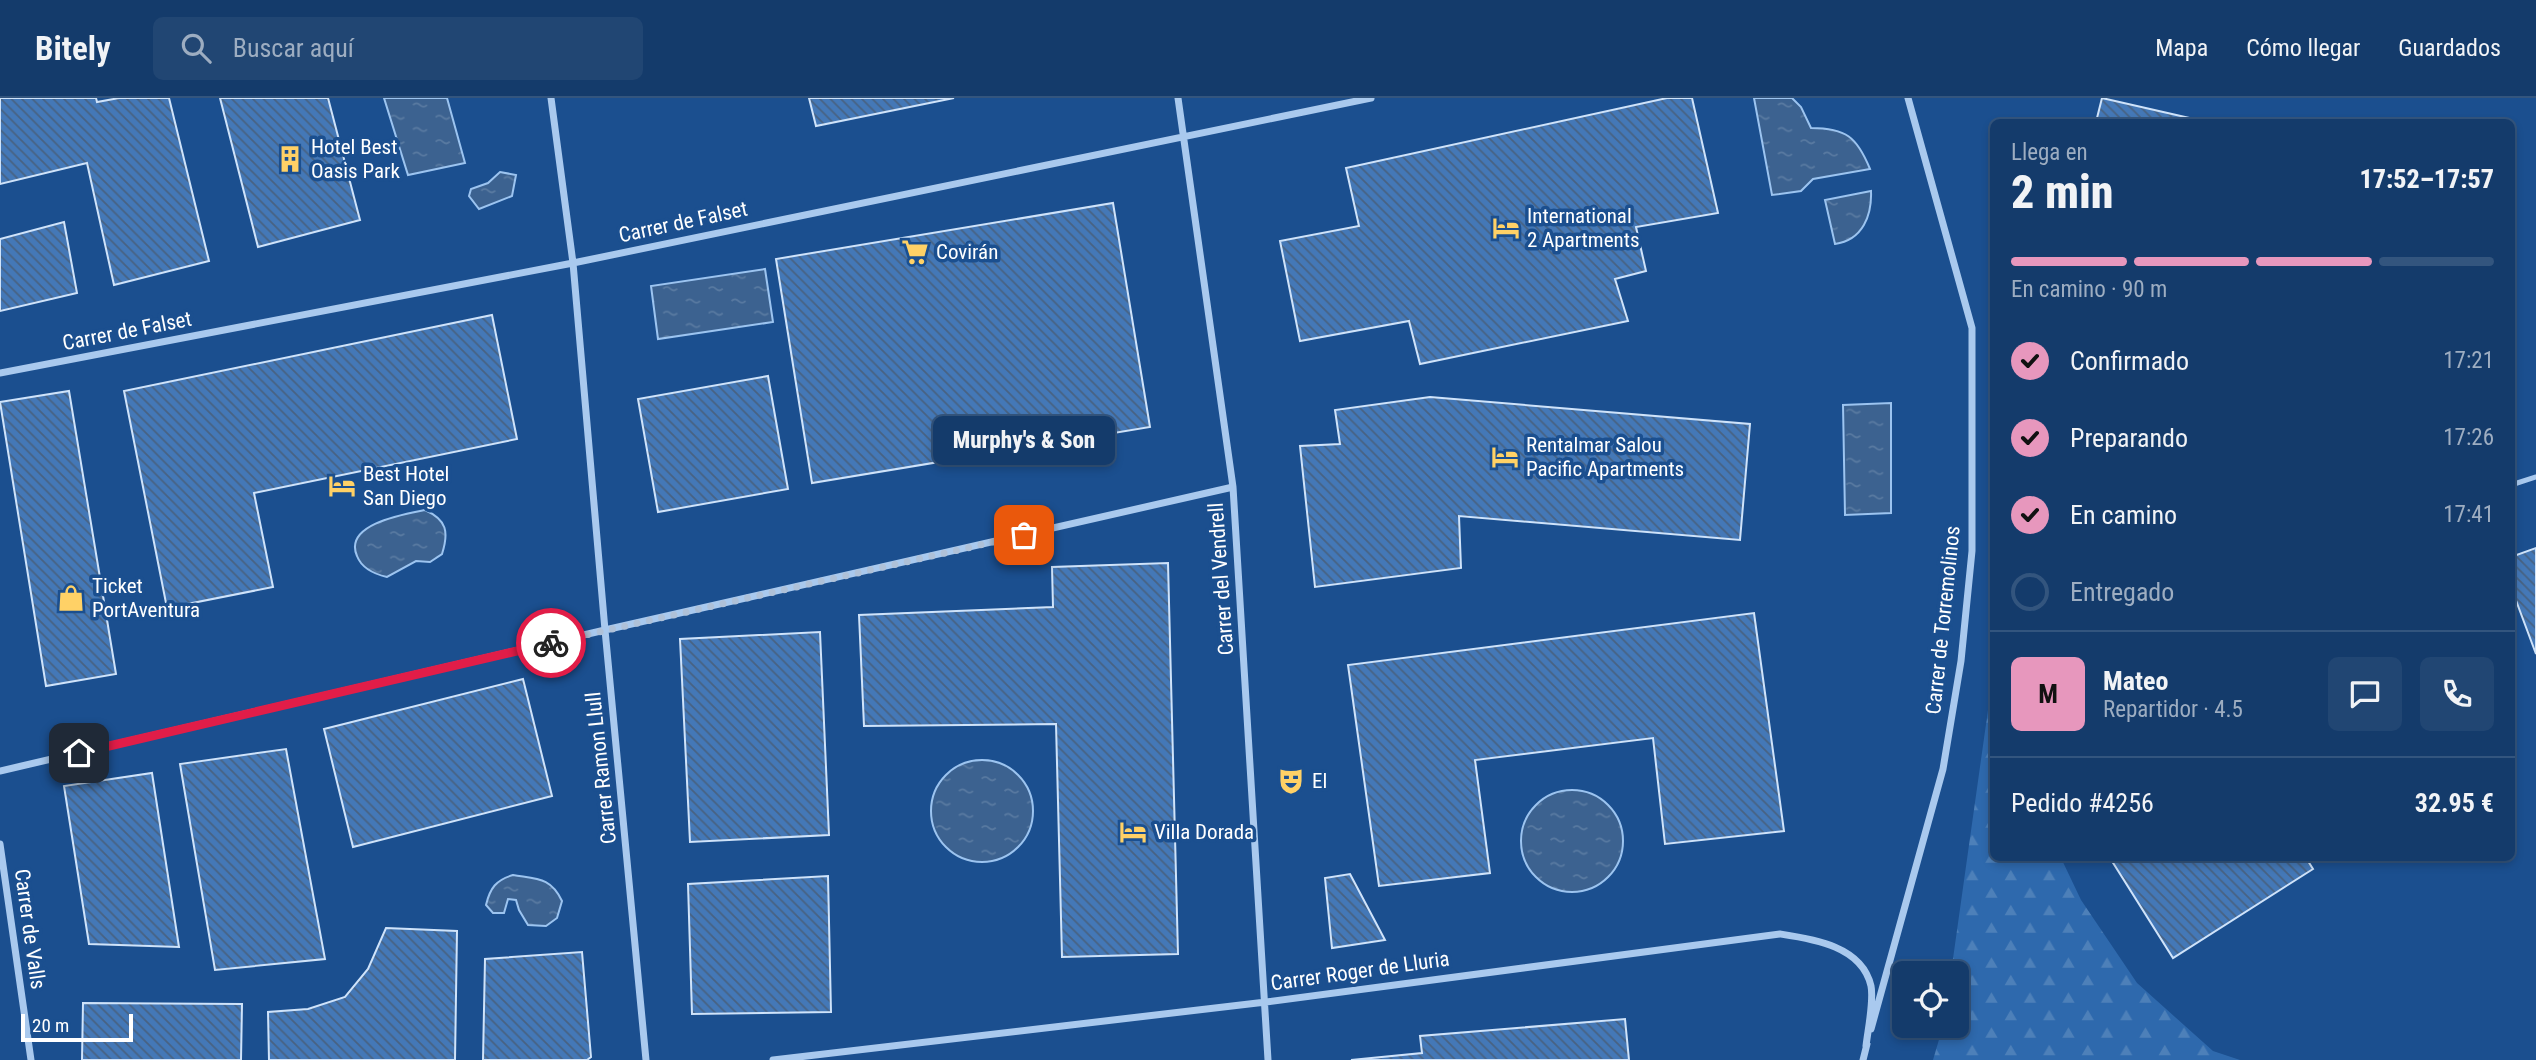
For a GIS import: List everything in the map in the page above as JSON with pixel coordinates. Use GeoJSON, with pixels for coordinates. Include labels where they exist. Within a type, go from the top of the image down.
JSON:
{"type":"FeatureCollection","features":[{"type":"Feature","properties":{"kind":"street","name":"Carrer Ramon Llull"},"geometry":{"type":"LineString","coordinates":[[551,98],[573,262],[646,1060]]}},
{"type":"Feature","properties":{"kind":"street","name":"Carrer del Vendrell"},"geometry":{"type":"LineString","coordinates":[[1178,98],[1233,487],[1268,1060]]}},
{"type":"Feature","properties":{"kind":"street","name":"Carrer de Falset"},"geometry":{"type":"LineString","coordinates":[[0,373],[573,262],[1371,98]]}},
{"type":"Feature","properties":{"kind":"street","name":"Carrer de Torremolinos"},"geometry":{"type":"LineString","coordinates":[[1863,1060],[1943,769],[1961,662],[1972,551],[1972,328],[1908,98]]}},
{"type":"Feature","properties":{"kind":"street"},"geometry":{"type":"LineString","coordinates":[[0,771],[1233,487]]}},
{"type":"Feature","properties":{"kind":"street","name":"Carrer de Valls"},"geometry":{"type":"LineString","coordinates":[[0,844],[31,1060]]}},
{"type":"Feature","properties":{"kind":"street","name":"Carrer Roger de Lluria"},"geometry":{"type":"LineString","coordinates":[[773,1060],[1266,1002],[1780,934],[1821,941],[1850,955],[1866,971],[1871,988],[1866,1046]]}},
{"type":"Feature","properties":{"kind":"lane"},"geometry":{"type":"LineString","coordinates":[[2515,484],[2536,477]]}},
{"type":"Feature","properties":{"kind":"green space"},"geometry":{"type":"Polygon","coordinates":[[[1989,703],[1990,861],[2062,861],[2081,900],[2137,983],[2213,1051],[2240,1060],[1933,1060],[1939,1038],[1969,1038],[1969,961],[1953,961],[1989,703]]]}},
{"type":"Feature","properties":{"kind":"water"},"geometry":{"type":"Polygon","coordinates":[[[384,98],[447,98],[465,163],[408,175],[384,98]]]}},
{"type":"Feature","properties":{"kind":"water"},"geometry":{"type":"Polygon","coordinates":[[[1754,98],[1792,98],[1801,107],[1811,128],[1833,130],[1849,136],[1860,149],[1870,169],[1813,179],[1801,191],[1772,195],[1754,98]]]}},
{"type":"Feature","properties":{"kind":"water"},"geometry":{"type":"Polygon","coordinates":[[[500,172],[516,175],[512,196],[479,209],[469,196],[471,189],[488,183],[500,172]]]}},
{"type":"Feature","properties":{"kind":"water"},"geometry":{"type":"Polygon","coordinates":[[[1871,191],[1870,209],[1864,225],[1853,237],[1835,244],[1825,200],[1871,191]]]}},
{"type":"Feature","properties":{"kind":"water"},"geometry":{"type":"Polygon","coordinates":[[[765,269],[773,322],[658,339],[651,286],[765,269]]]}},
{"type":"Feature","properties":{"kind":"water"},"geometry":{"type":"Polygon","coordinates":[[[1891,403],[1891,513],[1845,515],[1843,405],[1891,403]]]}},
{"type":"Feature","properties":{"kind":"water"},"geometry":{"type":"Polygon","coordinates":[[[425,510],[438,518],[444,528],[442,554],[430,562],[416,561],[387,577],[365,568],[357,556],[355,545],[367,528],[378,522],[425,510]]]}},
{"type":"Feature","properties":{"kind":"water"},"geometry":{"type":"Polygon","coordinates":[[[982,760],[1001,764],[1018,775],[1029,792],[1033,811],[1029,830],[1018,847],[1001,858],[982,862],[963,858],[946,847],[935,830],[931,811],[935,792],[946,775],[963,764],[982,760]]]}},
{"type":"Feature","properties":{"kind":"water"},"geometry":{"type":"Polygon","coordinates":[[[1572,790],[1592,794],[1608,805],[1619,821],[1623,841],[1619,861],[1608,877],[1592,888],[1572,892],[1552,888],[1536,877],[1525,861],[1521,841],[1525,821],[1536,805],[1552,794],[1572,790]]]}},
{"type":"Feature","properties":{"kind":"water"},"geometry":{"type":"Polygon","coordinates":[[[513,875],[542,880],[553,887],[562,901],[557,918],[546,926],[528,925],[516,900],[508,899],[504,913],[493,913],[486,905],[492,889],[502,879],[513,875]]]}},
{"type":"Feature","properties":{"kind":"building"},"geometry":{"type":"Polygon","coordinates":[[[0,98],[96,98],[97,102],[119,98],[169,98],[209,261],[114,285],[87,163],[0,184],[0,98]]]}},
{"type":"Feature","properties":{"kind":"building","name":"Hotel Best Oasis Park"},"geometry":{"type":"Polygon","coordinates":[[[220,98],[328,98],[360,220],[258,247],[220,98]]]}},
{"type":"Feature","properties":{"kind":"building"},"geometry":{"type":"Polygon","coordinates":[[[809,98],[954,98],[816,126],[809,98]]]}},
{"type":"Feature","properties":{"kind":"building"},"geometry":{"type":"Polygon","coordinates":[[[1667,98],[1692,98],[1718,213],[1636,227],[1646,271],[1615,279],[1628,321],[1420,364],[1409,321],[1300,341],[1280,241],[1359,226],[1346,168],[1667,98]]]}},
{"type":"Feature","properties":{"kind":"building"},"geometry":{"type":"Polygon","coordinates":[[[2102,98],[2194,119],[2097,119],[2102,98]]]}},
{"type":"Feature","properties":{"kind":"building"},"geometry":{"type":"Polygon","coordinates":[[[1113,203],[1150,427],[812,483],[776,259],[1113,203]]]}},
{"type":"Feature","properties":{"kind":"building"},"geometry":{"type":"Polygon","coordinates":[[[64,222],[77,293],[0,311],[0,239],[64,222]]]}},
{"type":"Feature","properties":{"kind":"building"},"geometry":{"type":"Polygon","coordinates":[[[492,315],[517,439],[254,493],[273,587],[167,608],[124,391],[492,315]]]}},
{"type":"Feature","properties":{"kind":"building"},"geometry":{"type":"Polygon","coordinates":[[[768,376],[788,489],[658,512],[638,399],[768,376]]]}},
{"type":"Feature","properties":{"kind":"building"},"geometry":{"type":"Polygon","coordinates":[[[69,391],[116,674],[46,686],[0,402],[69,391]]]}},
{"type":"Feature","properties":{"kind":"building"},"geometry":{"type":"Polygon","coordinates":[[[1430,397],[1750,424],[1740,540],[1459,516],[1461,568],[1315,587],[1300,446],[1340,444],[1335,410],[1430,397]]]}},
{"type":"Feature","properties":{"kind":"building"},"geometry":{"type":"Polygon","coordinates":[[[2536,548],[2536,654],[2515,598],[2515,556],[2536,548]]]}},
{"type":"Feature","properties":{"kind":"building"},"geometry":{"type":"Polygon","coordinates":[[[1168,563],[1178,954],[1062,957],[1056,724],[864,726],[859,615],[1053,607],[1052,567],[1168,563]]]}},
{"type":"Feature","properties":{"kind":"building"},"geometry":{"type":"Polygon","coordinates":[[[1754,613],[1784,831],[1665,844],[1653,738],[1475,760],[1490,873],[1379,886],[1348,665],[1754,613]]]}},
{"type":"Feature","properties":{"kind":"building"},"geometry":{"type":"Polygon","coordinates":[[[820,632],[829,835],[690,842],[680,639],[820,632]]]}},
{"type":"Feature","properties":{"kind":"building"},"geometry":{"type":"Polygon","coordinates":[[[523,679],[552,796],[353,847],[324,729],[523,679]]]}},
{"type":"Feature","properties":{"kind":"building"},"geometry":{"type":"Polygon","coordinates":[[[286,749],[325,959],[215,970],[180,764],[286,749]]]}},
{"type":"Feature","properties":{"kind":"building"},"geometry":{"type":"Polygon","coordinates":[[[152,773],[179,947],[89,944],[64,786],[152,773]]]}},
{"type":"Feature","properties":{"kind":"building"},"geometry":{"type":"Polygon","coordinates":[[[2112,861],[2308,861],[2313,869],[2173,958],[2112,861]]]}},
{"type":"Feature","properties":{"kind":"building"},"geometry":{"type":"Polygon","coordinates":[[[1350,874],[1385,940],[1332,948],[1325,878],[1350,874]]]}},
{"type":"Feature","properties":{"kind":"building"},"geometry":{"type":"Polygon","coordinates":[[[828,876],[831,1012],[692,1014],[688,884],[828,876]]]}},
{"type":"Feature","properties":{"kind":"building"},"geometry":{"type":"Polygon","coordinates":[[[386,928],[457,931],[455,1060],[269,1060],[268,1012],[308,1009],[345,997],[368,969],[386,928]]]}},
{"type":"Feature","properties":{"kind":"building"},"geometry":{"type":"Polygon","coordinates":[[[582,952],[591,1057],[587,1060],[483,1060],[485,959],[582,952]]]}},
{"type":"Feature","properties":{"kind":"building"},"geometry":{"type":"Polygon","coordinates":[[[83,1003],[242,1004],[241,1060],[82,1060],[83,1003]]]}},
{"type":"Feature","properties":{"kind":"building"},"geometry":{"type":"Polygon","coordinates":[[[1625,1019],[1629,1060],[1351,1060],[1422,1053],[1420,1036],[1625,1019]]]}},
{"type":"Feature","properties":{"kind":"way so far"},"geometry":{"type":"LineString","coordinates":[[551,643],[1024,535]]}},
{"type":"Feature","properties":{"kind":"place","name":"Hotel Best Oasis Park"},"geometry":{"type":"Point","coordinates":[290,159]}},
{"type":"Feature","properties":{"kind":"place","name":"International 2 Apartments"},"geometry":{"type":"Point","coordinates":[1506,228]}},
{"type":"Feature","properties":{"kind":"place","name":"Covirán"},"geometry":{"type":"Point","coordinates":[915,252]}},
{"type":"Feature","properties":{"kind":"place","name":"Rentalmar Salou Pacific Apartments"},"geometry":{"type":"Point","coordinates":[1505,457]}},
{"type":"Feature","properties":{"kind":"place","name":"Best Hotel San Diego"},"geometry":{"type":"Point","coordinates":[342,486]}},
{"type":"Feature","properties":{"kind":"place","name":"Murphy's & Son"},"geometry":{"type":"Point","coordinates":[1024,535]}},
{"type":"Feature","properties":{"kind":"place","name":"Ticket PortAventura"},"geometry":{"type":"Point","coordinates":[71,598]}},
{"type":"Feature","properties":{"kind":"place","name":"El"},"geometry":{"type":"Point","coordinates":[1291,781]}},
{"type":"Feature","properties":{"kind":"place","name":"Villa Dorada"},"geometry":{"type":"Point","coordinates":[1133,832]}},
{"type":"Feature","properties":{"kind":"route"},"geometry":{"type":"LineString","coordinates":[[79,753],[551,643]]}}]}
